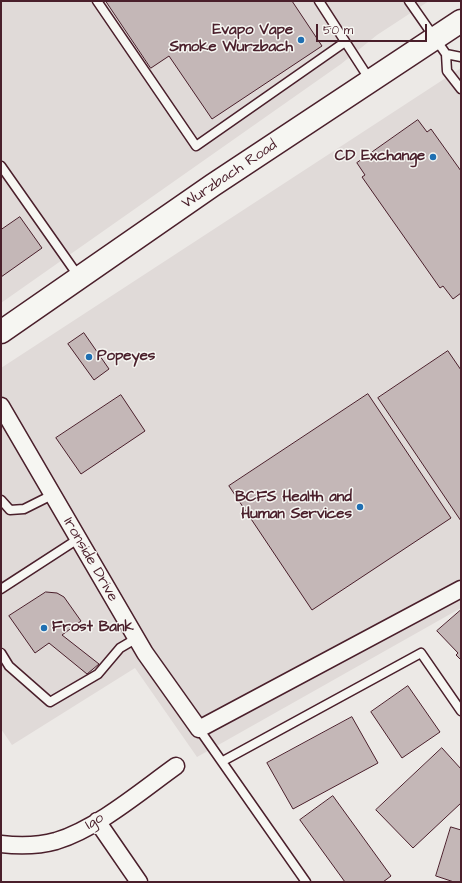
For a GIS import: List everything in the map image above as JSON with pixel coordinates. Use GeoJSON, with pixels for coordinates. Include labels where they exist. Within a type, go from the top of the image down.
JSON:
{"type":"FeatureCollection","features":[{"type":"Feature","properties":{"kind":"main road","name":"Wurzbach Road"},"geometry":{"type":"LineString","coordinates":[[1,332],[213,186],[371,81],[440,47],[461,21]]}},
{"type":"Feature","properties":{"kind":"street","name":"Ironside Drive"},"geometry":{"type":"LineString","coordinates":[[1,406],[137,638],[198,729]]}},
{"type":"Feature","properties":{"kind":"street"},"geometry":{"type":"LineString","coordinates":[[198,729],[461,589]]}},
{"type":"Feature","properties":{"kind":"street","name":"Igo"},"geometry":{"type":"LineString","coordinates":[[1,844],[29,846],[56,841],[84,830],[176,766]]}},
{"type":"Feature","properties":{"kind":"street"},"geometry":{"type":"LineString","coordinates":[[97,822],[139,882]]}},
{"type":"Feature","properties":{"kind":"lane"},"geometry":{"type":"LineString","coordinates":[[97,1],[196,146],[345,42]]}},
{"type":"Feature","properties":{"kind":"lane"},"geometry":{"type":"LineString","coordinates":[[319,1],[371,81]]}},
{"type":"Feature","properties":{"kind":"lane"},"geometry":{"type":"LineString","coordinates":[[410,1],[440,47],[447,71],[461,89]]}},
{"type":"Feature","properties":{"kind":"lane"},"geometry":{"type":"LineString","coordinates":[[440,47],[461,58]]}},
{"type":"Feature","properties":{"kind":"lane"},"geometry":{"type":"LineString","coordinates":[[1,166],[80,278]]}},
{"type":"Feature","properties":{"kind":"lane"},"geometry":{"type":"LineString","coordinates":[[1,500],[10,510],[24,509],[52,495]]}},
{"type":"Feature","properties":{"kind":"lane"},"geometry":{"type":"LineString","coordinates":[[1,590],[78,539]]}},
{"type":"Feature","properties":{"kind":"lane"},"geometry":{"type":"LineString","coordinates":[[1,653],[9,666],[50,702],[98,674],[120,648],[137,638]]}},
{"type":"Feature","properties":{"kind":"lane"},"geometry":{"type":"LineString","coordinates":[[222,761],[421,653],[461,711]]}},
{"type":"Feature","properties":{"kind":"lane"},"geometry":{"type":"LineString","coordinates":[[198,729],[306,882]]}},
{"type":"Feature","properties":{"kind":"shaded area"},"geometry":{"type":"Polygon","coordinates":[[[1,1],[429,1],[377,35],[341,64],[1,303],[1,1]]]}},
{"type":"Feature","properties":{"kind":"shaded area"},"geometry":{"type":"Polygon","coordinates":[[[461,68],[461,608],[197,757],[135,668],[12,745],[1,729],[1,368],[461,68]]]}},
{"type":"Feature","properties":{"kind":"building"},"geometry":{"type":"Polygon","coordinates":[[[106,1],[292,1],[322,46],[212,119],[169,56],[151,68],[106,1]]]}},
{"type":"Feature","properties":{"kind":"building"},"geometry":{"type":"Polygon","coordinates":[[[418,120],[427,132],[431,129],[461,171],[461,293],[453,299],[443,286],[440,288],[362,177],[365,175],[357,163],[418,120]]]}},
{"type":"Feature","properties":{"kind":"building"},"geometry":{"type":"Polygon","coordinates":[[[20,217],[42,248],[1,277],[1,230],[20,217]]]}},
{"type":"Feature","properties":{"kind":"building","name":"Popeyes"},"geometry":{"type":"Polygon","coordinates":[[[84,333],[109,369],[94,380],[68,344],[84,333]]]}},
{"type":"Feature","properties":{"kind":"building"},"geometry":{"type":"Polygon","coordinates":[[[448,351],[461,370],[461,521],[378,398],[448,351]]]}},
{"type":"Feature","properties":{"kind":"building"},"geometry":{"type":"Polygon","coordinates":[[[368,394],[451,518],[312,610],[229,486],[368,394]]]}},
{"type":"Feature","properties":{"kind":"building"},"geometry":{"type":"Polygon","coordinates":[[[121,395],[145,431],[81,474],[56,438],[121,395]]]}},
{"type":"Feature","properties":{"kind":"building","name":"Frost Bank"},"geometry":{"type":"Polygon","coordinates":[[[46,592],[57,593],[64,597],[81,621],[62,635],[99,664],[87,674],[49,643],[35,653],[9,616],[46,592]]]}},
{"type":"Feature","properties":{"kind":"building"},"geometry":{"type":"Polygon","coordinates":[[[461,610],[461,660],[456,655],[458,653],[437,631],[461,610]]]}},
{"type":"Feature","properties":{"kind":"building"},"geometry":{"type":"Polygon","coordinates":[[[408,686],[440,732],[402,758],[371,712],[408,686]]]}},
{"type":"Feature","properties":{"kind":"building"},"geometry":{"type":"Polygon","coordinates":[[[352,717],[378,763],[293,809],[267,763],[352,717]]]}},
{"type":"Feature","properties":{"kind":"building"},"geometry":{"type":"Polygon","coordinates":[[[442,748],[461,769],[461,803],[413,848],[376,810],[442,748]]]}},
{"type":"Feature","properties":{"kind":"building"},"geometry":{"type":"Polygon","coordinates":[[[333,796],[391,876],[383,882],[345,882],[300,820],[333,796]]]}},
{"type":"Feature","properties":{"kind":"building"},"geometry":{"type":"Polygon","coordinates":[[[451,827],[461,830],[461,882],[454,882],[436,876],[451,827]]]}},
{"type":"Feature","properties":{"kind":"place","name":"Evapo Vape Smoke Wurzbach"},"geometry":{"type":"Point","coordinates":[301,40]}},
{"type":"Feature","properties":{"kind":"place","name":"CD Exchange"},"geometry":{"type":"Point","coordinates":[433,157]}},
{"type":"Feature","properties":{"kind":"place","name":"Popeyes"},"geometry":{"type":"Point","coordinates":[89,357]}},
{"type":"Feature","properties":{"kind":"place","name":"BCFS Health and Human Services"},"geometry":{"type":"Point","coordinates":[360,507]}},
{"type":"Feature","properties":{"kind":"place","name":"Frost Bank"},"geometry":{"type":"Point","coordinates":[44,628]}}]}
